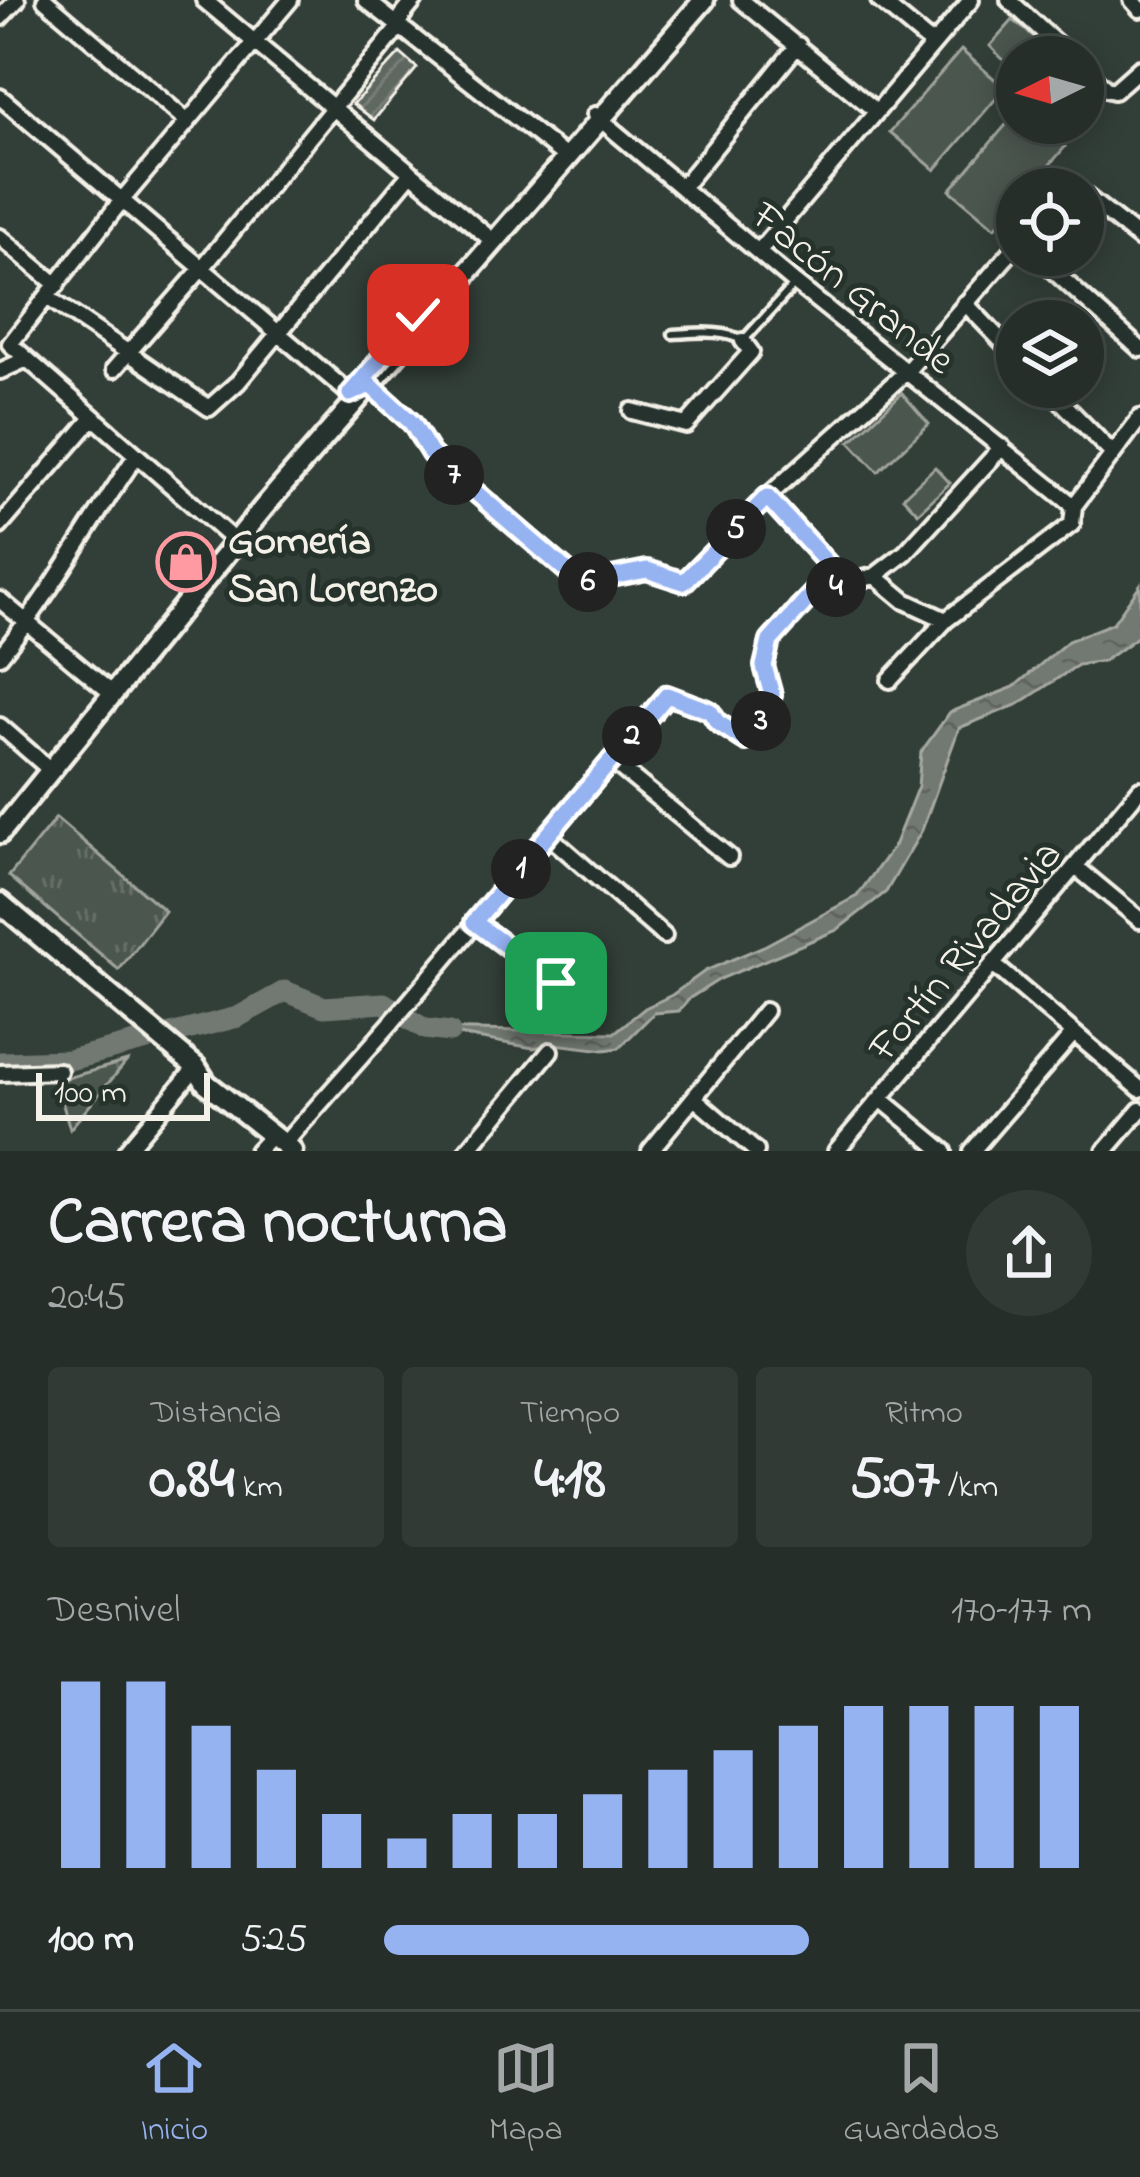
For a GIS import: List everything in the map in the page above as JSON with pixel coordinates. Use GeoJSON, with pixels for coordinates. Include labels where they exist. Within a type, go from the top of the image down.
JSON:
{"type":"FeatureCollection","features":[{"type":"Feature","properties":{"kind":"main road"},"geometry":{"type":"LineString","coordinates":[[598,118],[693,0]]}},
{"type":"Feature","properties":{"kind":"main road"},"geometry":{"type":"LineString","coordinates":[[0,829],[350,394],[704,0]]}},
{"type":"Feature","properties":{"kind":"main road"},"geometry":{"type":"LineString","coordinates":[[0,829],[489,238]]}},
{"type":"Feature","properties":{"kind":"main road"},"geometry":{"type":"LineString","coordinates":[[0,903],[196,1067],[206,1083],[276,1146]]}},
{"type":"Feature","properties":{"kind":"street"},"geometry":{"type":"LineString","coordinates":[[0,18],[17,0]]}},
{"type":"Feature","properties":{"kind":"street"},"geometry":{"type":"LineString","coordinates":[[45,0],[188,122]]}},
{"type":"Feature","properties":{"kind":"street"},"geometry":{"type":"LineString","coordinates":[[204,0],[489,238]]}},
{"type":"Feature","properties":{"kind":"street"},"geometry":{"type":"LineString","coordinates":[[231,538],[10,344],[122,200],[290,0]]}},
{"type":"Feature","properties":{"kind":"street"},"geometry":{"type":"LineString","coordinates":[[366,0],[562,155]]}},
{"type":"Feature","properties":{"kind":"street"},"geometry":{"type":"LineString","coordinates":[[114,369],[334,108],[400,26],[415,0]]}},
{"type":"Feature","properties":{"kind":"street"},"geometry":{"type":"LineString","coordinates":[[741,0],[877,111]]}},
{"type":"Feature","properties":{"kind":"street"},"geometry":{"type":"LineString","coordinates":[[879,0],[932,44]]}},
{"type":"Feature","properties":{"kind":"street"},"geometry":{"type":"LineString","coordinates":[[759,251],[971,0]]}},
{"type":"Feature","properties":{"kind":"street"},"geometry":{"type":"LineString","coordinates":[[1010,0],[1049,36]]}},
{"type":"Feature","properties":{"kind":"street"},"geometry":{"type":"LineString","coordinates":[[1132,0],[1140,9]]}},
{"type":"Feature","properties":{"kind":"street"},"geometry":{"type":"LineString","coordinates":[[683,186],[798,45]]}},
{"type":"Feature","properties":{"kind":"street"},"geometry":{"type":"LineString","coordinates":[[1104,87],[1114,91],[1137,76]]}},
{"type":"Feature","properties":{"kind":"street"},"geometry":{"type":"LineString","coordinates":[[0,98],[350,394],[370,385],[412,423],[431,454],[581,583],[647,570],[684,582],[767,497],[906,372],[996,268]]}},
{"type":"Feature","properties":{"kind":"street","name":"Facón Grande"},"geometry":{"type":"LineString","coordinates":[[598,118],[1074,506]]}},
{"type":"Feature","properties":{"kind":"street"},"geometry":{"type":"LineString","coordinates":[[0,237],[52,291],[208,408],[238,382],[411,173]]}},
{"type":"Feature","properties":{"kind":"street"},"geometry":{"type":"LineString","coordinates":[[1104,212],[1140,239]]}},
{"type":"Feature","properties":{"kind":"street"},"geometry":{"type":"LineString","coordinates":[[1059,276],[1140,349]]}},
{"type":"Feature","properties":{"kind":"street"},"geometry":{"type":"LineString","coordinates":[[965,303],[996,335]]}},
{"type":"Feature","properties":{"kind":"street"},"geometry":{"type":"LineString","coordinates":[[632,411],[686,425],[751,352],[743,341]]}},
{"type":"Feature","properties":{"kind":"street"},"geometry":{"type":"LineString","coordinates":[[0,371],[27,359]]}},
{"type":"Feature","properties":{"kind":"street"},"geometry":{"type":"LineString","coordinates":[[1068,408],[1112,453]]}},
{"type":"Feature","properties":{"kind":"street"},"geometry":{"type":"LineString","coordinates":[[890,680],[946,620],[1072,524],[1074,506],[1140,418]]}},
{"type":"Feature","properties":{"kind":"street"},"geometry":{"type":"LineString","coordinates":[[0,526],[92,419]]}},
{"type":"Feature","properties":{"kind":"street"},"geometry":{"type":"LineString","coordinates":[[276,1146],[392,1022],[667,695],[710,711],[717,722],[746,741],[758,730],[772,695],[764,666],[770,641],[815,591],[875,576],[904,553],[1002,446]]}},
{"type":"Feature","properties":{"kind":"street"},"geometry":{"type":"LineString","coordinates":[[0,656],[136,456]]}},
{"type":"Feature","properties":{"kind":"street"},"geometry":{"type":"LineString","coordinates":[[767,497],[847,585]]}},
{"type":"Feature","properties":{"kind":"street"},"geometry":{"type":"LineString","coordinates":[[875,576],[905,601],[946,620]]}},
{"type":"Feature","properties":{"kind":"street"},"geometry":{"type":"LineString","coordinates":[[0,599],[113,690]]}},
{"type":"Feature","properties":{"kind":"street"},"geometry":{"type":"LineString","coordinates":[[0,726],[47,767]]}},
{"type":"Feature","properties":{"kind":"street"},"geometry":{"type":"LineString","coordinates":[[611,760],[729,857]]}},
{"type":"Feature","properties":{"kind":"street","name":"Fortín Rivadavia"},"geometry":{"type":"LineString","coordinates":[[836,1151],[1140,789]]}},
{"type":"Feature","properties":{"kind":"street"},"geometry":{"type":"LineString","coordinates":[[549,836],[664,936]]}},
{"type":"Feature","properties":{"kind":"street"},"geometry":{"type":"LineString","coordinates":[[1076,867],[1140,920]]}},
{"type":"Feature","properties":{"kind":"street"},"geometry":{"type":"LineString","coordinates":[[474,922],[556,983]]}},
{"type":"Feature","properties":{"kind":"street"},"geometry":{"type":"LineString","coordinates":[[994,964],[1140,1089]]}},
{"type":"Feature","properties":{"kind":"street"},"geometry":{"type":"LineString","coordinates":[[650,1151],[764,1011]]}},
{"type":"Feature","properties":{"kind":"street"},"geometry":{"type":"LineString","coordinates":[[973,1151],[1073,1034]]}},
{"type":"Feature","properties":{"kind":"street"},"geometry":{"type":"LineString","coordinates":[[466,1151],[550,1051]]}},
{"type":"Feature","properties":{"kind":"street"},"geometry":{"type":"LineString","coordinates":[[126,1151],[196,1067]]}},
{"type":"Feature","properties":{"kind":"street"},"geometry":{"type":"LineString","coordinates":[[0,1073],[59,1071]]}},
{"type":"Feature","properties":{"kind":"street"},"geometry":{"type":"LineString","coordinates":[[694,1098],[757,1151]]}},
{"type":"Feature","properties":{"kind":"street"},"geometry":{"type":"LineString","coordinates":[[881,1099],[944,1151]]}},
{"type":"Feature","properties":{"kind":"street"},"geometry":{"type":"LineString","coordinates":[[1105,1151],[1140,1110]]}},
{"type":"Feature","properties":{"kind":"lane"},"geometry":{"type":"LineString","coordinates":[[673,334],[736,335],[743,341],[795,283]]}},
{"type":"Feature","properties":{"kind":"green space"},"geometry":{"type":"Polygon","coordinates":[[[1013,20],[1033,36],[999,36],[1013,20]]]}},
{"type":"Feature","properties":{"kind":"green space"},"geometry":{"type":"Polygon","coordinates":[[[961,50],[996,80],[996,99],[935,170],[890,132],[961,50]]]}},
{"type":"Feature","properties":{"kind":"green space"},"geometry":{"type":"Polygon","coordinates":[[[996,136],[996,144],[1065,147],[1047,168],[996,168],[995,228],[950,190],[996,136]]]}},
{"type":"Feature","properties":{"kind":"green space"},"geometry":{"type":"Polygon","coordinates":[[[902,393],[929,424],[878,472],[850,442],[902,393]]]}},
{"type":"Feature","properties":{"kind":"green space"},"geometry":{"type":"Polygon","coordinates":[[[935,467],[950,483],[918,513],[903,497],[935,467]]]}},
{"type":"Feature","properties":{"kind":"green space"},"geometry":{"type":"Polygon","coordinates":[[[56,818],[165,911],[119,970],[9,876],[56,818]]]}},
{"type":"Feature","properties":{"kind":"green space"},"geometry":{"type":"Polygon","coordinates":[[[127,1061],[70,1129],[56,1081],[127,1061]]]}},
{"type":"Feature","properties":{"kind":"water"},"geometry":{"type":"Polygon","coordinates":[[[1140,585],[1140,635],[1104,661],[1078,665],[1019,704],[959,728],[922,830],[886,892],[837,930],[720,979],[679,1011],[654,1013],[619,1048],[555,1044],[533,1048],[425,1029],[614,1033],[705,971],[764,946],[857,896],[894,846],[918,786],[921,752],[950,712],[1014,687],[1068,641],[1113,623],[1140,585]]]}},
{"type":"Feature","properties":{"kind":"building"},"geometry":{"type":"Polygon","coordinates":[[[400,53],[417,68],[374,120],[353,104],[400,53]]]}},
{"type":"Feature","properties":{"kind":"waterway"},"geometry":{"type":"LineString","coordinates":[[171,1034],[238,1017],[285,991],[324,1007],[384,1003],[425,1029],[450,1032]]}},
{"type":"Feature","properties":{"kind":"waterway"},"geometry":{"type":"LineString","coordinates":[[0,1062],[69,1060],[147,1040]]}},
{"type":"Feature","properties":{"kind":"place","name":"Gomería San Lorenzo"},"geometry":{"type":"Point","coordinates":[186,562]}},
{"type":"Feature","properties":{"kind":"route"},"geometry":{"type":"LineString","coordinates":[[418,315],[350,394],[370,385],[412,423],[431,454],[581,583],[647,570],[684,582],[767,497],[847,585],[815,591],[770,641],[764,666],[772,695],[758,730],[746,741],[717,722],[710,711],[667,695],[474,922],[556,983]]}}]}
